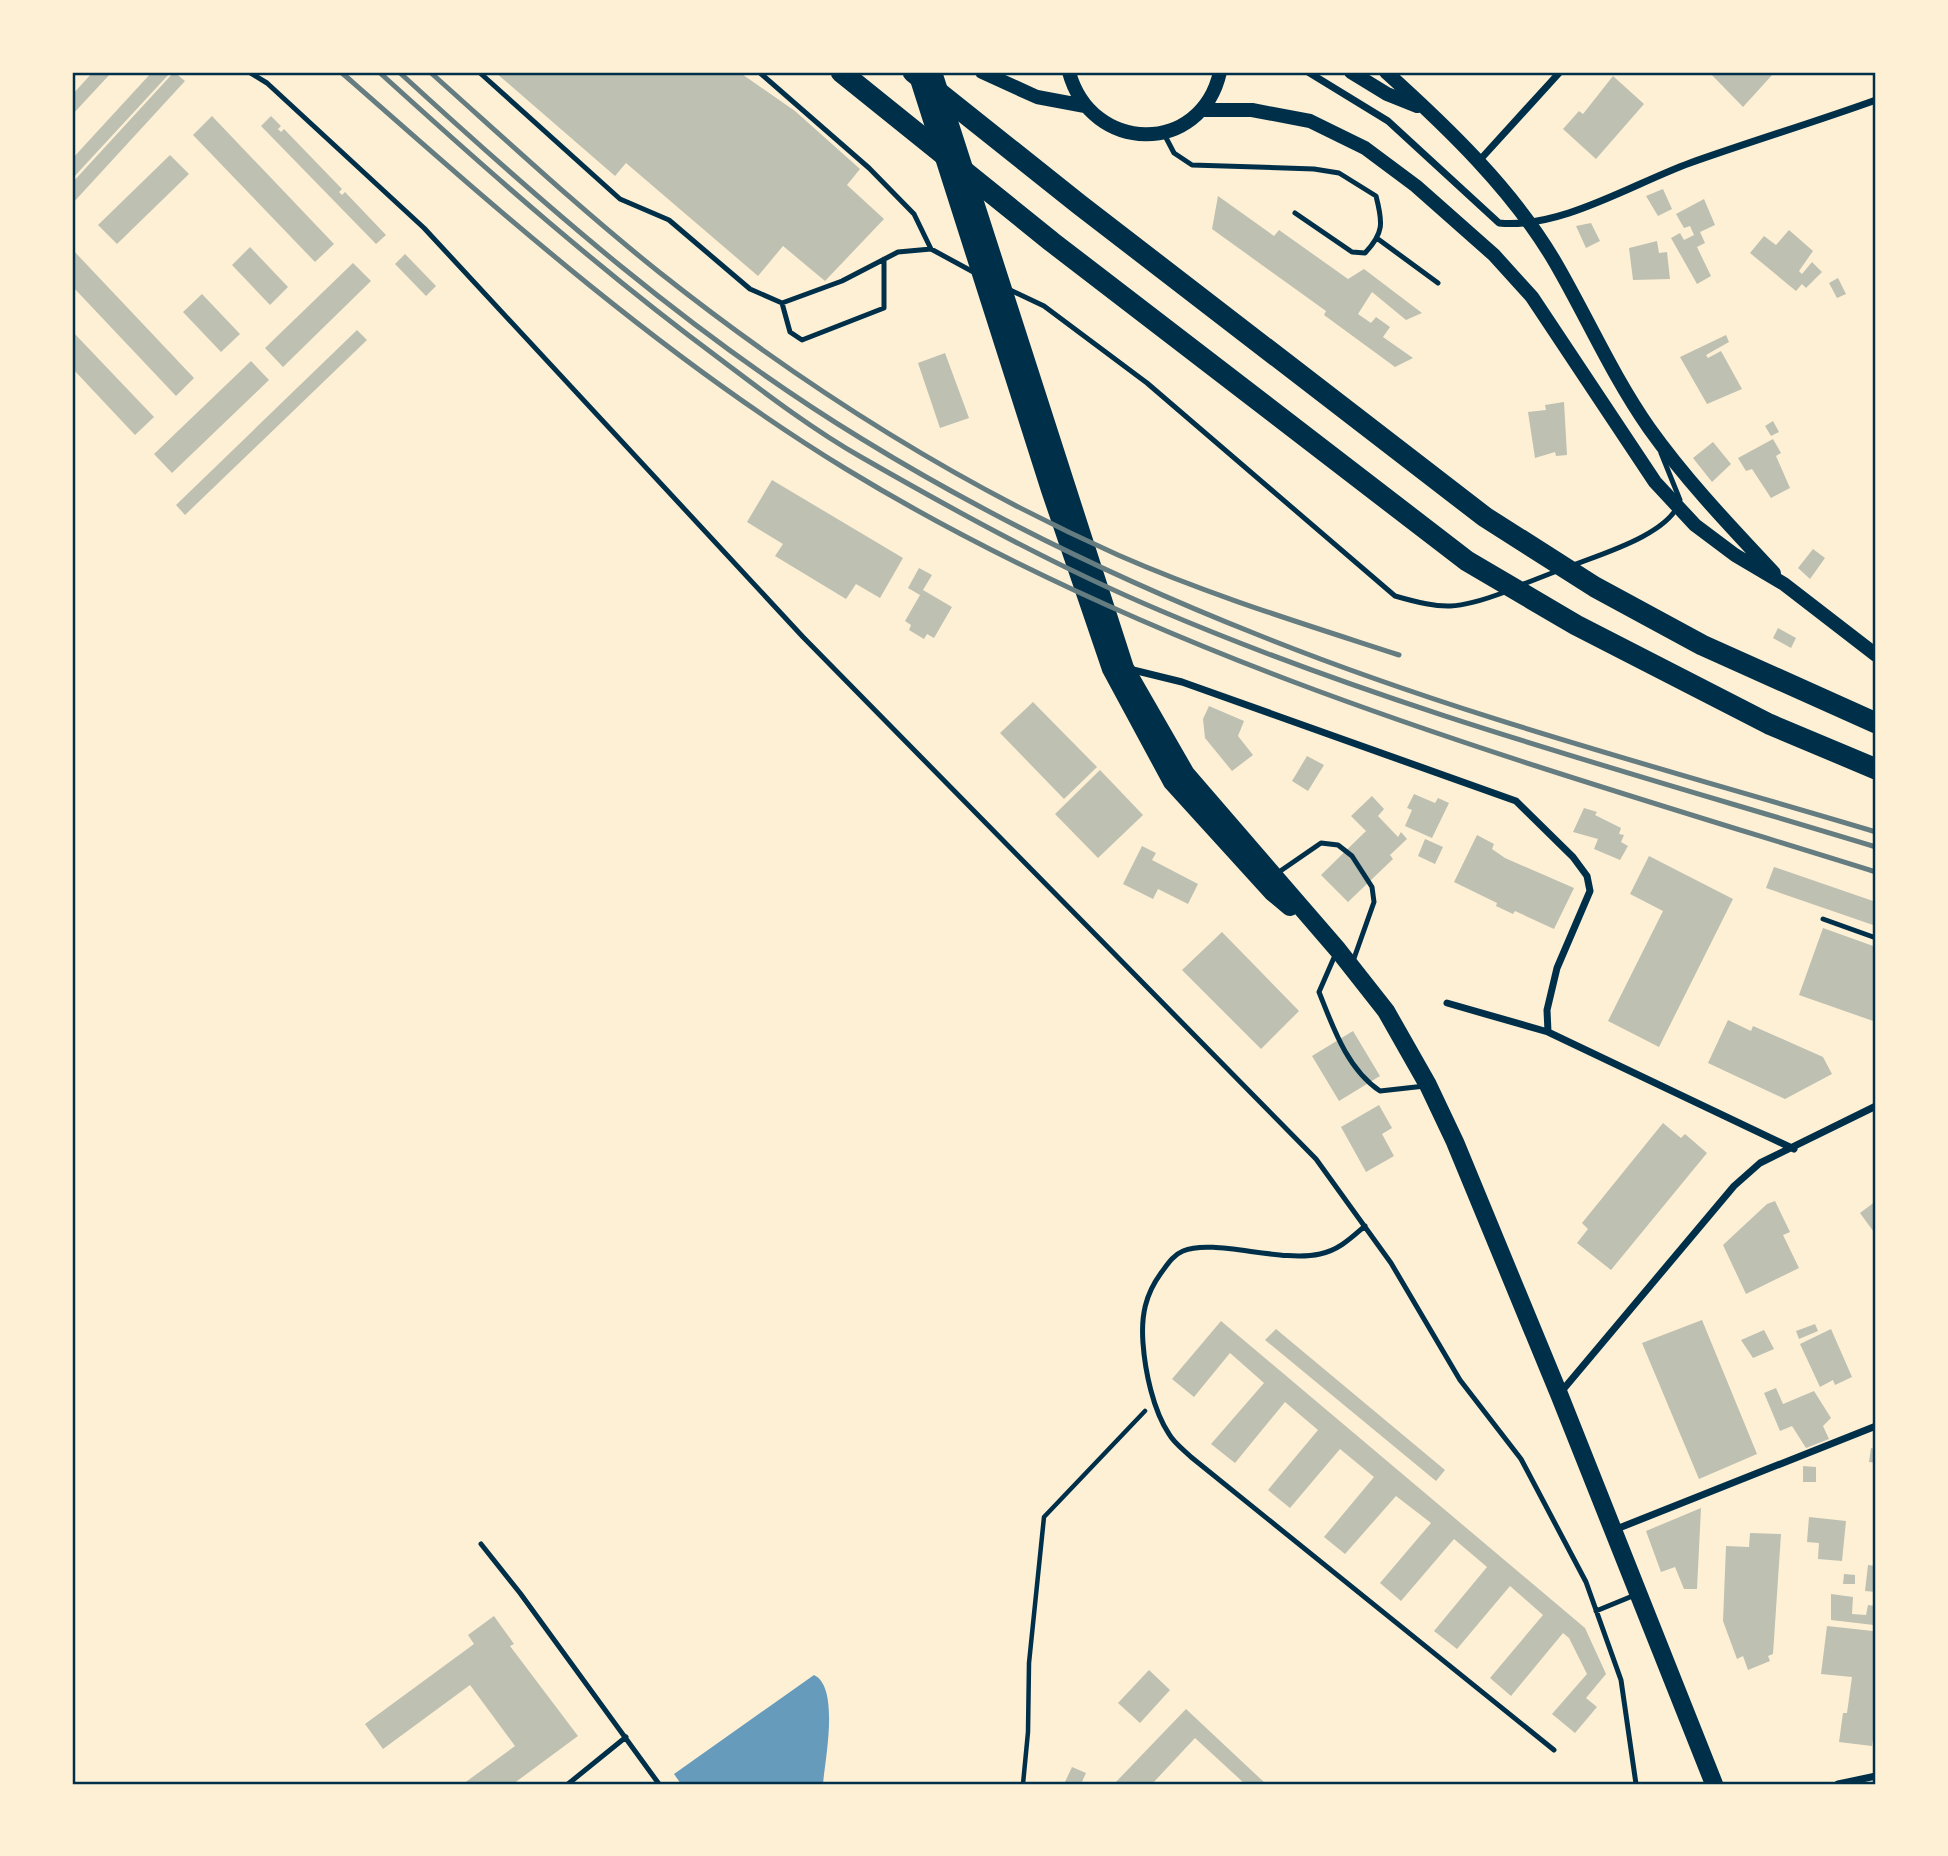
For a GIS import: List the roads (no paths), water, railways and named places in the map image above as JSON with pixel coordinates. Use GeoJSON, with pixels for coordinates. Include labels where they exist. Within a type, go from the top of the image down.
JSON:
{"type":"FeatureCollection","features":[{"type":"Feature","properties":{"kind":"highway"},"geometry":{"type":"LineString","coordinates":[[841,72],[1052,242],[1467,561],[1576,625],[1769,723],[1876,769]]}},
{"type":"Feature","properties":{"kind":"highway"},"geometry":{"type":"LineString","coordinates":[[915,72],[1080,205],[1485,517],[1595,587],[1702,645],[1876,723]]}},
{"type":"Feature","properties":{"kind":"main road"},"geometry":{"type":"LineString","coordinates":[[915,72],[1050,490],[1118,668],[1172,782],[1272,892],[1323,933]]}},
{"type":"Feature","properties":{"kind":"main road"},"geometry":{"type":"LineString","coordinates":[[933,72],[1118,668],[1186,774],[1338,950],[1386,1011],[1428,1085],[1455,1142],[1559,1394],[1714,1784]]}},
{"type":"Feature","properties":{"kind":"main road"},"geometry":{"type":"LineString","coordinates":[[982,72],[1037,97],[1085,106]]}},
{"type":"Feature","properties":{"kind":"main road"},"geometry":{"type":"LineString","coordinates":[[1069,72],[1085,106],[1102,121],[1123,131],[1146,134],[1163,132],[1184,124],[1201,110],[1214,92],[1220,72]]}},
{"type":"Feature","properties":{"kind":"main road"},"geometry":{"type":"LineString","coordinates":[[1351,72],[1387,93],[1425,110]]}},
{"type":"Feature","properties":{"kind":"main road"},"geometry":{"type":"LineString","coordinates":[[1386,72],[1478,163],[1529,225],[1555,262],[1590,333],[1650,428],[1704,497],[1784,584]]}},
{"type":"Feature","properties":{"kind":"main road"},"geometry":{"type":"LineString","coordinates":[[1201,110],[1252,110],[1310,121],[1365,148],[1416,186],[1494,255],[1532,298],[1655,482],[1695,525],[1735,555],[1784,584],[1876,655]]}},
{"type":"Feature","properties":{"kind":"street"},"geometry":{"type":"LineString","coordinates":[[1308,72],[1388,121],[1499,223],[1529,225],[1689,163],[1876,100]]}},
{"type":"Feature","properties":{"kind":"street"},"geometry":{"type":"LineString","coordinates":[[1478,163],[1560,72]]}},
{"type":"Feature","properties":{"kind":"street"},"geometry":{"type":"LineString","coordinates":[[1118,668],[1182,682],[1516,802],[1573,857],[1587,877],[1590,891],[1557,968],[1547,1010],[1548,1032]]}},
{"type":"Feature","properties":{"kind":"street"},"geometry":{"type":"LineString","coordinates":[[1447,1003],[1548,1032],[1794,1149]]}},
{"type":"Feature","properties":{"kind":"street"},"geometry":{"type":"LineString","coordinates":[[1559,1394],[1734,1186],[1760,1163],[1794,1149],[1876,1106]]}},
{"type":"Feature","properties":{"kind":"street"},"geometry":{"type":"LineString","coordinates":[[1613,1531],[1876,1426]]}},
{"type":"Feature","properties":{"kind":"street"},"geometry":{"type":"LineString","coordinates":[[1838,1784],[1876,1776]]}},
{"type":"Feature","properties":{"kind":"lane"},"geometry":{"type":"LineString","coordinates":[[249,72],[267,83],[424,228],[803,637],[1316,1159],[1391,1263],[1460,1380],[1521,1459],[1586,1582],[1621,1680],[1636,1784]]}},
{"type":"Feature","properties":{"kind":"lane"},"geometry":{"type":"LineString","coordinates":[[479,72],[620,199],[669,220],[750,289],[782,303],[842,281],[898,251],[931,249],[962,267],[1044,306],[1147,383],[1395,596],[1437,608],[1471,605],[1617,548],[1651,531],[1678,507],[1680,500],[1650,428]]}},
{"type":"Feature","properties":{"kind":"lane"},"geometry":{"type":"LineString","coordinates":[[759,72],[914,214],[931,249]]}},
{"type":"Feature","properties":{"kind":"lane"},"geometry":{"type":"LineString","coordinates":[[1163,132],[1174,153],[1192,165],[1314,169],[1339,173],[1376,196],[1382,218],[1378,239],[1365,253],[1352,252],[1295,213]]}},
{"type":"Feature","properties":{"kind":"lane"},"geometry":{"type":"LineString","coordinates":[[1378,239],[1438,283]]}},
{"type":"Feature","properties":{"kind":"lane"},"geometry":{"type":"LineString","coordinates":[[782,303],[790,332],[802,340],[884,308],[884,259]]}},
{"type":"Feature","properties":{"kind":"lane"},"geometry":{"type":"LineString","coordinates":[[1274,876],[1321,843],[1338,845],[1352,856],[1372,887],[1374,902],[1351,967]]}},
{"type":"Feature","properties":{"kind":"lane"},"geometry":{"type":"LineString","coordinates":[[1823,919],[1876,938]]}},
{"type":"Feature","properties":{"kind":"lane"},"geometry":{"type":"LineString","coordinates":[[1338,950],[1319,992],[1336,1033],[1363,1079],[1380,1091],[1428,1085]]}},
{"type":"Feature","properties":{"kind":"lane"},"geometry":{"type":"LineString","coordinates":[[1365,1226],[1340,1247],[1321,1254],[1294,1257],[1202,1247],[1183,1251],[1170,1260],[1154,1283],[1141,1315],[1143,1352],[1155,1401],[1169,1434],[1191,1457],[1555,1750]]}},
{"type":"Feature","properties":{"kind":"lane"},"geometry":{"type":"LineString","coordinates":[[481,1544],[659,1784]]}},
{"type":"Feature","properties":{"kind":"lane"},"geometry":{"type":"LineString","coordinates":[[1596,1611],[1638,1594]]}},
{"type":"Feature","properties":{"kind":"lane"},"geometry":{"type":"LineString","coordinates":[[568,1784],[626,1737]]}},
{"type":"Feature","properties":{"kind":"water"},"geometry":{"type":"Polygon","coordinates":[[[814,1675],[822,1682],[829,1708],[823,1784],[681,1784],[674,1774],[814,1675]]]}},
{"type":"Feature","properties":{"kind":"railway"},"geometry":{"type":"LineString","coordinates":[[341,72],[523,230],[712,380],[846,469],[967,538],[1092,598],[1219,653],[1348,702],[1611,790],[1876,872]]}},
{"type":"Feature","properties":{"kind":"railway"},"geometry":{"type":"LineString","coordinates":[[379,72],[588,255],[754,385],[843,446],[1008,538],[1159,610],[1335,679],[1514,738],[1876,847]]}},
{"type":"Feature","properties":{"kind":"railway"},"geometry":{"type":"LineString","coordinates":[[399,72],[509,171],[679,313],[739,357],[862,439],[1006,520],[1155,592],[1332,663],[1486,716],[1876,832]]}},
{"type":"Feature","properties":{"kind":"railway"},"geometry":{"type":"LineString","coordinates":[[430,72],[572,199],[712,313],[823,391],[938,463],[997,496],[1152,570],[1399,655]]}}]}
